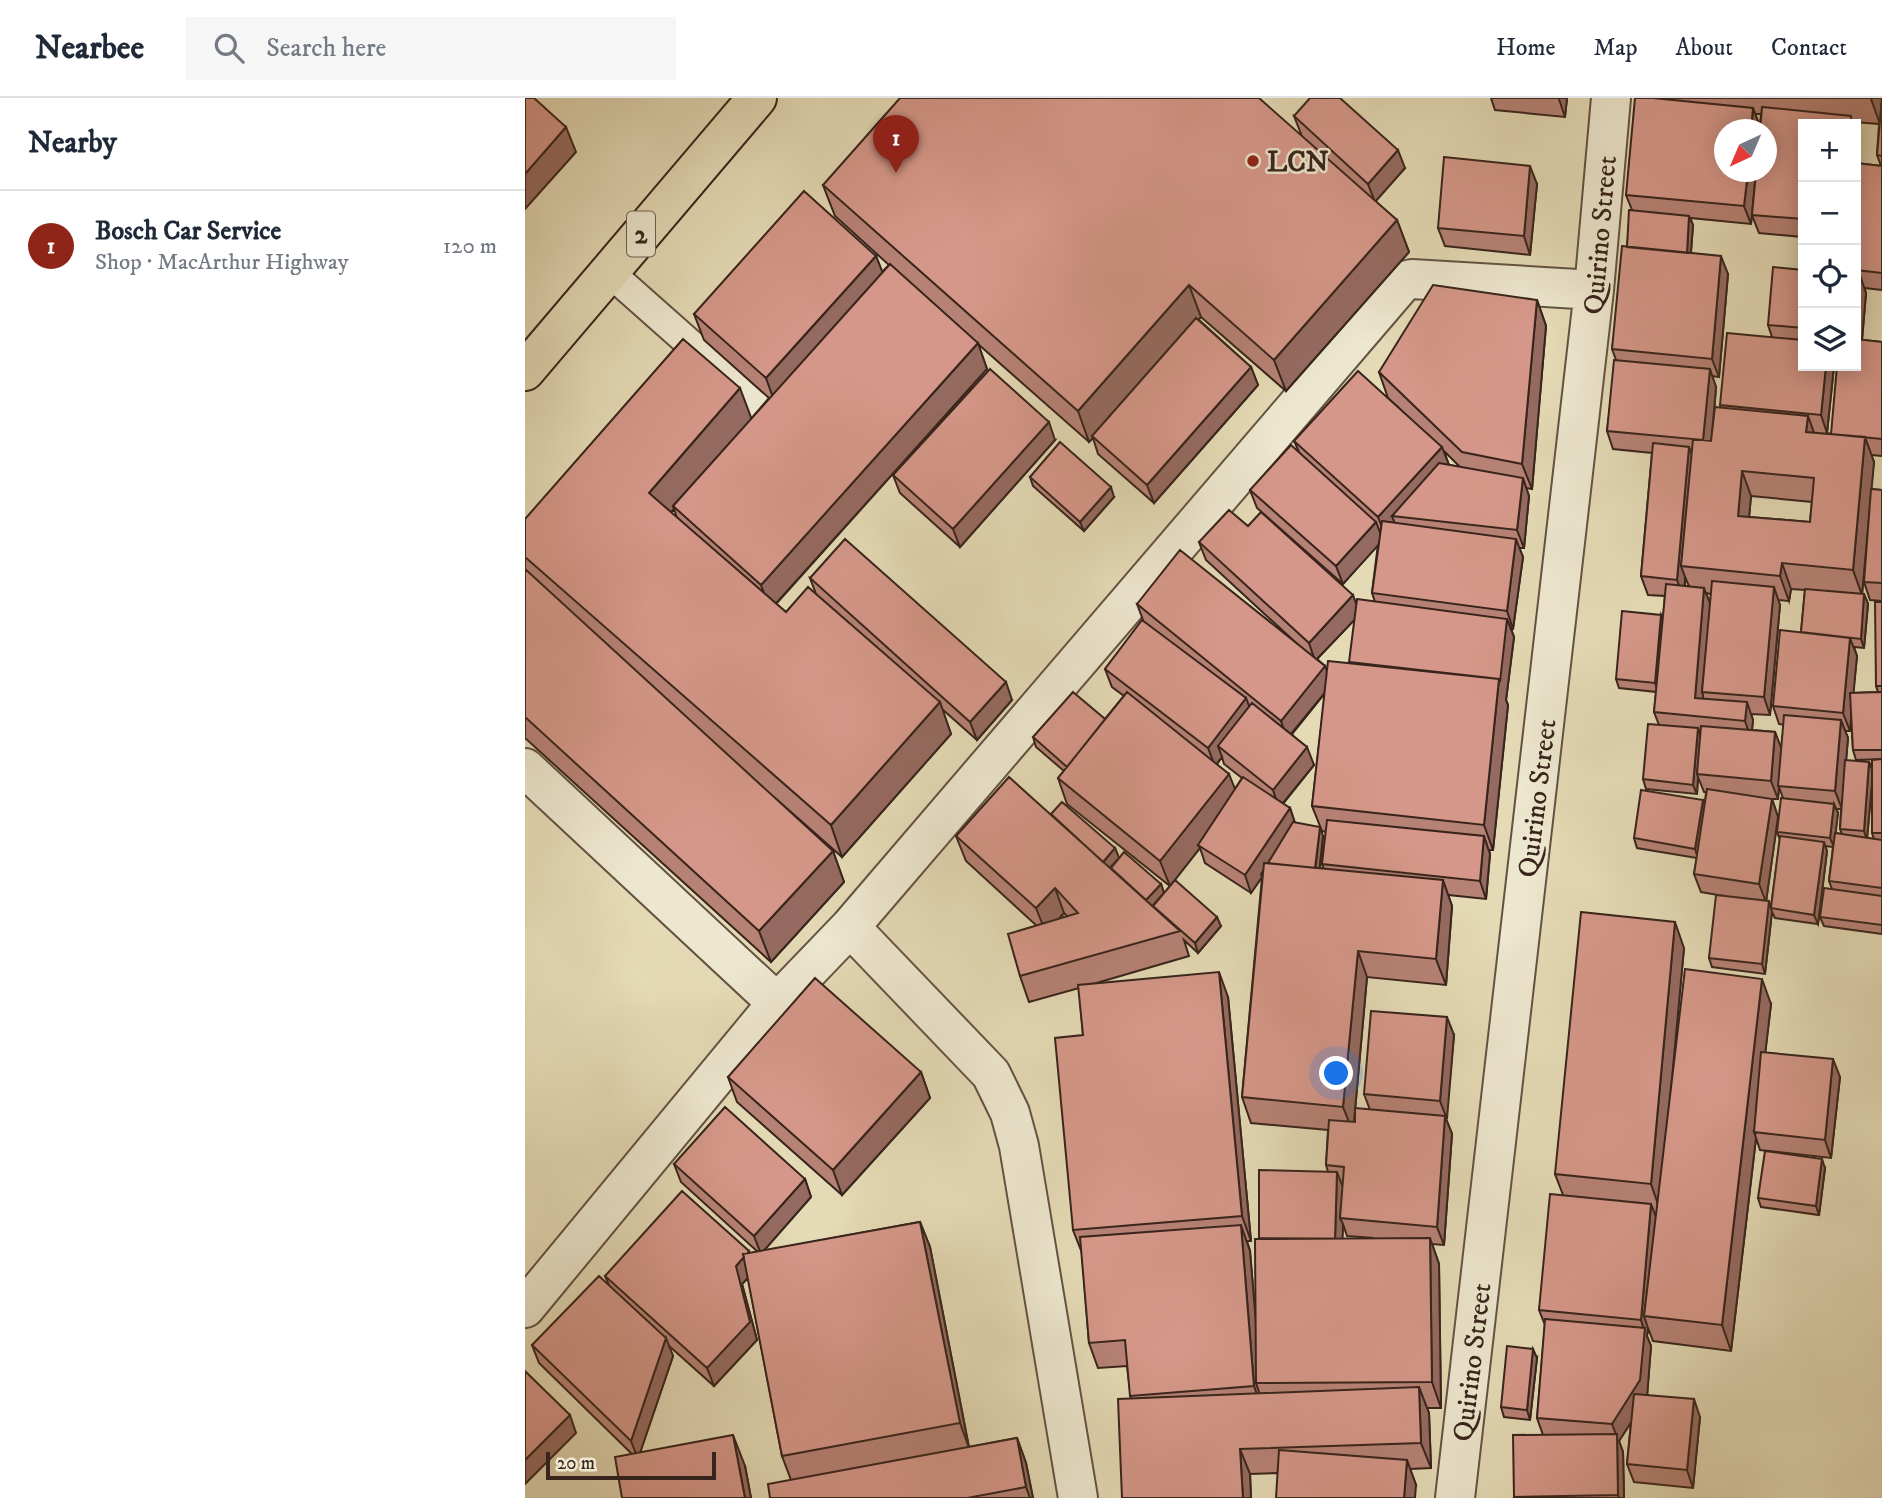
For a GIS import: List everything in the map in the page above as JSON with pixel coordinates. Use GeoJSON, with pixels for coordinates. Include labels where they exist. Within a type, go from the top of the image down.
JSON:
{"type":"FeatureCollection","features":[{"type":"Feature","properties":{"kind":"highway","name":"2"},"geometry":{"type":"LineString","coordinates":[[525,371],[757,98]]}},
{"type":"Feature","properties":{"kind":"street","name":"Quirino Street"},"geometry":{"type":"LineString","coordinates":[[1455,1498],[1594,290],[1611,98]]}},
{"type":"Feature","properties":{"kind":"street"},"geometry":{"type":"LineString","coordinates":[[525,1308],[777,1003],[850,927],[1404,281],[1412,279],[1594,290]]}},
{"type":"Feature","properties":{"kind":"street"},"geometry":{"type":"LineString","coordinates":[[525,768],[777,1003]]}},
{"type":"Feature","properties":{"kind":"street"},"geometry":{"type":"LineString","coordinates":[[850,927],[991,1074],[1010,1113],[1019,1146],[1078,1498]]}},
{"type":"Feature","properties":{"kind":"lane"},"geometry":{"type":"LineString","coordinates":[[609,272],[768,417]]}},
{"type":"Feature","properties":{"kind":"building"},"geometry":{"type":"Polygon","coordinates":[[[525,98],[534,98],[566,127],[525,174],[525,98]]]}},
{"type":"Feature","properties":{"kind":"building"},"geometry":{"type":"Polygon","coordinates":[[[900,98],[1259,98],[1397,220],[1274,360],[1189,285],[1078,411],[823,185],[900,98]]]}},
{"type":"Feature","properties":{"kind":"building"},"geometry":{"type":"Polygon","coordinates":[[[1310,98],[1340,98],[1398,150],[1368,184],[1294,116],[1310,98]]]}},
{"type":"Feature","properties":{"kind":"building"},"geometry":{"type":"Polygon","coordinates":[[[1635,98],[1753,108],[1752,119],[1714,119],[1714,182],[1747,182],[1744,206],[1626,195],[1635,98]]]}},
{"type":"Feature","properties":{"kind":"building"},"geometry":{"type":"Polygon","coordinates":[[[1882,98],[1882,156],[1877,155],[1882,98]]]}},
{"type":"Feature","properties":{"kind":"building"},"geometry":{"type":"Polygon","coordinates":[[[1762,107],[1851,116],[1851,119],[1798,119],[1798,219],[1752,215],[1755,182],[1777,182],[1777,119],[1761,119],[1762,107]]]}},
{"type":"Feature","properties":{"kind":"building"},"geometry":{"type":"Polygon","coordinates":[[[1444,157],[1530,166],[1524,236],[1438,228],[1444,157]]]}},
{"type":"Feature","properties":{"kind":"building"},"geometry":{"type":"Polygon","coordinates":[[[1861,164],[1882,166],[1882,273],[1861,271],[1861,164]]]}},
{"type":"Feature","properties":{"kind":"building"},"geometry":{"type":"Polygon","coordinates":[[[804,191],[876,256],[766,378],[694,314],[804,191]]]}},
{"type":"Feature","properties":{"kind":"building"},"geometry":{"type":"Polygon","coordinates":[[[1629,210],[1689,216],[1687,253],[1627,247],[1629,210]]]}},
{"type":"Feature","properties":{"kind":"building"},"geometry":{"type":"Polygon","coordinates":[[[1622,246],[1721,256],[1712,359],[1612,349],[1622,246]]]}},
{"type":"Feature","properties":{"kind":"building"},"geometry":{"type":"Polygon","coordinates":[[[890,264],[978,343],[761,585],[673,506],[890,264]]]}},
{"type":"Feature","properties":{"kind":"building"},"geometry":{"type":"Polygon","coordinates":[[[1773,267],[1798,270],[1798,328],[1768,325],[1773,267]]]}},
{"type":"Feature","properties":{"kind":"building"},"geometry":{"type":"Polygon","coordinates":[[[1433,285],[1537,300],[1522,464],[1462,452],[1379,372],[1433,285]]]}},
{"type":"Feature","properties":{"kind":"building"},"geometry":{"type":"Polygon","coordinates":[[[1196,318],[1251,367],[1147,485],[1092,436],[1196,318]]]}},
{"type":"Feature","properties":{"kind":"building"},"geometry":{"type":"Polygon","coordinates":[[[1727,333],[1798,340],[1798,371],[1825,371],[1821,415],[1720,405],[1727,333]]]}},
{"type":"Feature","properties":{"kind":"building"},"geometry":{"type":"Polygon","coordinates":[[[683,339],[740,388],[649,493],[786,612],[808,587],[940,702],[831,825],[525,557],[525,519],[683,339]]]}},
{"type":"Feature","properties":{"kind":"building"},"geometry":{"type":"Polygon","coordinates":[[[1861,340],[1882,342],[1882,439],[1831,434],[1837,371],[1861,371],[1861,340]]]}},
{"type":"Feature","properties":{"kind":"building"},"geometry":{"type":"Polygon","coordinates":[[[1614,360],[1710,369],[1703,440],[1607,431],[1614,360]]]}},
{"type":"Feature","properties":{"kind":"building"},"geometry":{"type":"Polygon","coordinates":[[[990,369],[1049,422],[953,529],[893,475],[990,369]]]}},
{"type":"Feature","properties":{"kind":"building"},"geometry":{"type":"Polygon","coordinates":[[[1358,371],[1442,447],[1378,517],[1294,441],[1358,371]]]}},
{"type":"Feature","properties":{"kind":"building"},"geometry":{"type":"Polygon","coordinates":[[[1715,407],[1808,416],[1806,432],[1865,437],[1853,570],[1782,563],[1780,576],[1681,566],[1693,439],[1711,441],[1715,407]],[[1742,471],[1738,516],[1810,522],[1814,478],[1742,471]]]}},
{"type":"Feature","properties":{"kind":"building"},"geometry":{"type":"Polygon","coordinates":[[[1060,442],[1111,487],[1080,522],[1030,477],[1060,442]]]}},
{"type":"Feature","properties":{"kind":"building"},"geometry":{"type":"Polygon","coordinates":[[[1653,443],[1689,447],[1677,580],[1641,576],[1653,443]]]}},
{"type":"Feature","properties":{"kind":"building"},"geometry":{"type":"Polygon","coordinates":[[[1291,445],[1376,522],[1336,566],[1250,490],[1291,445]]]}},
{"type":"Feature","properties":{"kind":"building"},"geometry":{"type":"Polygon","coordinates":[[[1439,463],[1523,478],[1517,530],[1392,516],[1439,463]]]}},
{"type":"Feature","properties":{"kind":"building"},"geometry":{"type":"Polygon","coordinates":[[[1871,489],[1882,490],[1882,583],[1864,582],[1871,489]]]}},
{"type":"Feature","properties":{"kind":"building"},"geometry":{"type":"Polygon","coordinates":[[[1229,510],[1248,526],[1261,512],[1353,595],[1309,643],[1199,542],[1229,510]]]}},
{"type":"Feature","properties":{"kind":"building"},"geometry":{"type":"Polygon","coordinates":[[[1382,521],[1516,539],[1507,611],[1372,593],[1382,521]]]}},
{"type":"Feature","properties":{"kind":"building"},"geometry":{"type":"Polygon","coordinates":[[[845,539],[1006,682],[970,722],[810,578],[845,539]]]}},
{"type":"Feature","properties":{"kind":"building"},"geometry":{"type":"Polygon","coordinates":[[[1180,550],[1325,666],[1281,721],[1137,604],[1180,550]]]}},
{"type":"Feature","properties":{"kind":"building"},"geometry":{"type":"Polygon","coordinates":[[[525,569],[833,851],[759,931],[525,717],[525,569]]]}},
{"type":"Feature","properties":{"kind":"building"},"geometry":{"type":"Polygon","coordinates":[[[1712,581],[1774,587],[1764,697],[1702,692],[1712,581]]]}},
{"type":"Feature","properties":{"kind":"building"},"geometry":{"type":"Polygon","coordinates":[[[1666,584],[1704,588],[1695,698],[1747,702],[1745,721],[1654,712],[1666,584]]]}},
{"type":"Feature","properties":{"kind":"building"},"geometry":{"type":"Polygon","coordinates":[[[1805,589],[1864,594],[1861,639],[1801,632],[1805,589]]]}},
{"type":"Feature","properties":{"kind":"building"},"geometry":{"type":"Polygon","coordinates":[[[1357,599],[1507,619],[1500,682],[1499,679],[1349,662],[1357,599]]]}},
{"type":"Feature","properties":{"kind":"building"},"geometry":{"type":"Polygon","coordinates":[[[1875,602],[1882,602],[1882,686],[1876,686],[1875,602]]]}},
{"type":"Feature","properties":{"kind":"building"},"geometry":{"type":"Polygon","coordinates":[[[1622,611],[1661,615],[1655,683],[1616,679],[1622,611]]]}},
{"type":"Feature","properties":{"kind":"building"},"geometry":{"type":"Polygon","coordinates":[[[1142,620],[1246,698],[1208,748],[1105,669],[1142,620]]]}},
{"type":"Feature","properties":{"kind":"building"},"geometry":{"type":"Polygon","coordinates":[[[1780,630],[1850,638],[1843,713],[1773,706],[1780,630]]]}},
{"type":"Feature","properties":{"kind":"building"},"geometry":{"type":"Polygon","coordinates":[[[1328,661],[1499,679],[1484,825],[1312,806],[1328,661]]]}},
{"type":"Feature","properties":{"kind":"building"},"geometry":{"type":"Polygon","coordinates":[[[1073,692],[1105,719],[1067,767],[1033,737],[1073,692]]]}},
{"type":"Feature","properties":{"kind":"building"},"geometry":{"type":"Polygon","coordinates":[[[1127,692],[1229,774],[1160,861],[1058,778],[1127,692]]]}},
{"type":"Feature","properties":{"kind":"building"},"geometry":{"type":"Polygon","coordinates":[[[1882,692],[1882,750],[1853,750],[1850,693],[1882,692]]]}},
{"type":"Feature","properties":{"kind":"building"},"geometry":{"type":"Polygon","coordinates":[[[1252,703],[1307,747],[1273,790],[1218,746],[1252,703]]]}},
{"type":"Feature","properties":{"kind":"building"},"geometry":{"type":"Polygon","coordinates":[[[1784,715],[1841,720],[1835,791],[1778,786],[1784,715]]]}},
{"type":"Feature","properties":{"kind":"building"},"geometry":{"type":"Polygon","coordinates":[[[1648,724],[1698,728],[1693,785],[1643,779],[1648,724]]]}},
{"type":"Feature","properties":{"kind":"building"},"geometry":{"type":"Polygon","coordinates":[[[1701,726],[1775,732],[1771,781],[1697,774],[1701,726]]]}},
{"type":"Feature","properties":{"kind":"building"},"geometry":{"type":"Polygon","coordinates":[[[1882,759],[1882,833],[1872,833],[1872,760],[1882,759]]]}},
{"type":"Feature","properties":{"kind":"building"},"geometry":{"type":"Polygon","coordinates":[[[1845,760],[1869,762],[1864,831],[1840,829],[1845,760]]]}},
{"type":"Feature","properties":{"kind":"building"},"geometry":{"type":"Polygon","coordinates":[[[1009,777],[1180,931],[1020,976],[1008,934],[1078,913],[1055,888],[1036,908],[956,836],[1009,777]]]}},
{"type":"Feature","properties":{"kind":"building"},"geometry":{"type":"Polygon","coordinates":[[[1243,777],[1290,808],[1245,875],[1198,845],[1243,777]]]}},
{"type":"Feature","properties":{"kind":"building"},"geometry":{"type":"Polygon","coordinates":[[[1707,789],[1772,799],[1759,884],[1694,874],[1707,789]]]}},
{"type":"Feature","properties":{"kind":"building"},"geometry":{"type":"Polygon","coordinates":[[[1641,790],[1703,800],[1695,849],[1634,838],[1641,790]]]}},
{"type":"Feature","properties":{"kind":"building"},"geometry":{"type":"Polygon","coordinates":[[[1781,798],[1834,804],[1830,838],[1777,832],[1781,798]]]}},
{"type":"Feature","properties":{"kind":"building"},"geometry":{"type":"Polygon","coordinates":[[[1062,802],[1115,848],[1103,862],[1051,814],[1062,802]]]}},
{"type":"Feature","properties":{"kind":"building"},"geometry":{"type":"Polygon","coordinates":[[[1327,820],[1484,836],[1480,881],[1322,864],[1327,820]]]}},
{"type":"Feature","properties":{"kind":"building"},"geometry":{"type":"Polygon","coordinates":[[[1293,822],[1320,827],[1315,868],[1268,863],[1293,822]]]}},
{"type":"Feature","properties":{"kind":"building"},"geometry":{"type":"Polygon","coordinates":[[[1835,833],[1882,840],[1882,888],[1829,881],[1835,833]]]}},
{"type":"Feature","properties":{"kind":"building"},"geometry":{"type":"Polygon","coordinates":[[[1780,836],[1824,842],[1814,915],[1771,908],[1780,836]]]}},
{"type":"Feature","properties":{"kind":"building"},"geometry":{"type":"Polygon","coordinates":[[[1124,852],[1161,884],[1146,900],[1111,868],[1124,852]]]}},
{"type":"Feature","properties":{"kind":"building"},"geometry":{"type":"Polygon","coordinates":[[[1264,863],[1443,880],[1436,959],[1358,951],[1343,1107],[1242,1097],[1264,863]]]}},
{"type":"Feature","properties":{"kind":"building"},"geometry":{"type":"Polygon","coordinates":[[[1175,880],[1217,917],[1195,943],[1153,906],[1175,880]]]}},
{"type":"Feature","properties":{"kind":"building"},"geometry":{"type":"Polygon","coordinates":[[[1824,888],[1882,896],[1882,925],[1820,917],[1824,888]]]}},
{"type":"Feature","properties":{"kind":"building"},"geometry":{"type":"Polygon","coordinates":[[[1716,895],[1769,901],[1762,964],[1709,958],[1716,895]]]}},
{"type":"Feature","properties":{"kind":"building"},"geometry":{"type":"Polygon","coordinates":[[[1581,912],[1675,922],[1651,1184],[1555,1174],[1581,912]]]}},
{"type":"Feature","properties":{"kind":"building"},"geometry":{"type":"Polygon","coordinates":[[[1685,969],[1762,979],[1722,1325],[1644,1316],[1685,969]]]}},
{"type":"Feature","properties":{"kind":"building"},"geometry":{"type":"Polygon","coordinates":[[[1219,972],[1242,1216],[1073,1230],[1055,1038],[1083,1035],[1078,985],[1219,972]]]}},
{"type":"Feature","properties":{"kind":"building"},"geometry":{"type":"Polygon","coordinates":[[[815,978],[921,1072],[833,1170],[728,1077],[815,978]]]}},
{"type":"Feature","properties":{"kind":"building"},"geometry":{"type":"Polygon","coordinates":[[[1371,1011],[1447,1017],[1440,1101],[1364,1094],[1371,1011]]]}},
{"type":"Feature","properties":{"kind":"building"},"geometry":{"type":"Polygon","coordinates":[[[1761,1052],[1833,1059],[1825,1140],[1754,1132],[1761,1052]]]}},
{"type":"Feature","properties":{"kind":"building"},"geometry":{"type":"Polygon","coordinates":[[[725,1107],[805,1179],[754,1236],[674,1164],[725,1107]]]}},
{"type":"Feature","properties":{"kind":"building"},"geometry":{"type":"Polygon","coordinates":[[[1355,1108],[1445,1116],[1437,1227],[1340,1218],[1344,1167],[1326,1165],[1329,1120],[1355,1122],[1355,1108]]]}},
{"type":"Feature","properties":{"kind":"building"},"geometry":{"type":"Polygon","coordinates":[[[1765,1151],[1822,1159],[1816,1206],[1758,1198],[1765,1151]]]}},
{"type":"Feature","properties":{"kind":"building"},"geometry":{"type":"Polygon","coordinates":[[[1259,1170],[1337,1172],[1335,1239],[1259,1238],[1259,1170]]]}},
{"type":"Feature","properties":{"kind":"building"},"geometry":{"type":"Polygon","coordinates":[[[682,1191],[749,1251],[743,1254],[744,1257],[736,1266],[750,1322],[707,1368],[605,1276],[682,1191]]]}},
{"type":"Feature","properties":{"kind":"building"},"geometry":{"type":"Polygon","coordinates":[[[1550,1194],[1651,1204],[1641,1320],[1539,1310],[1550,1194]]]}},
{"type":"Feature","properties":{"kind":"building"},"geometry":{"type":"Polygon","coordinates":[[[920,1222],[960,1423],[782,1456],[743,1254],[920,1222]]]}},
{"type":"Feature","properties":{"kind":"building"},"geometry":{"type":"Polygon","coordinates":[[[1241,1225],[1254,1386],[1130,1396],[1125,1340],[1089,1343],[1080,1237],[1241,1225]]]}},
{"type":"Feature","properties":{"kind":"building"},"geometry":{"type":"Polygon","coordinates":[[[1430,1238],[1432,1382],[1256,1383],[1255,1239],[1430,1238]]]}},
{"type":"Feature","properties":{"kind":"building"},"geometry":{"type":"Polygon","coordinates":[[[599,1276],[666,1338],[631,1441],[532,1345],[599,1276]]]}},
{"type":"Feature","properties":{"kind":"building"},"geometry":{"type":"Polygon","coordinates":[[[1545,1319],[1645,1328],[1640,1380],[1612,1424],[1537,1418],[1545,1319]]]}},
{"type":"Feature","properties":{"kind":"building"},"geometry":{"type":"Polygon","coordinates":[[[1507,1346],[1533,1349],[1527,1410],[1501,1407],[1507,1346]]]}},
{"type":"Feature","properties":{"kind":"building"},"geometry":{"type":"Polygon","coordinates":[[[525,1371],[570,1415],[525,1460],[525,1371]]]}},
{"type":"Feature","properties":{"kind":"building"},"geometry":{"type":"Polygon","coordinates":[[[1419,1387],[1421,1443],[1240,1449],[1243,1498],[1122,1498],[1118,1399],[1419,1387]]]}},
{"type":"Feature","properties":{"kind":"building"},"geometry":{"type":"Polygon","coordinates":[[[1634,1394],[1694,1399],[1687,1470],[1627,1464],[1634,1394]]]}},
{"type":"Feature","properties":{"kind":"building"},"geometry":{"type":"Polygon","coordinates":[[[1617,1434],[1618,1495],[1514,1497],[1513,1435],[1617,1434]]]}},
{"type":"Feature","properties":{"kind":"building"},"geometry":{"type":"Polygon","coordinates":[[[733,1435],[745,1498],[622,1498],[615,1457],[733,1435]]]}},
{"type":"Feature","properties":{"kind":"building"},"geometry":{"type":"Polygon","coordinates":[[[1017,1438],[1026,1487],[967,1498],[770,1498],[768,1484],[1017,1438]]]}},
{"type":"Feature","properties":{"kind":"building"},"geometry":{"type":"Polygon","coordinates":[[[1279,1450],[1407,1460],[1404,1498],[1276,1498],[1279,1450]]]}},
{"type":"Feature","properties":{"kind":"place","name":"LCN"},"geometry":{"type":"Point","coordinates":[1253,161]}},
{"type":"Feature","properties":{"kind":"place","name":"Bosch Car Service"},"geometry":{"type":"Point","coordinates":[896,173]}}]}
